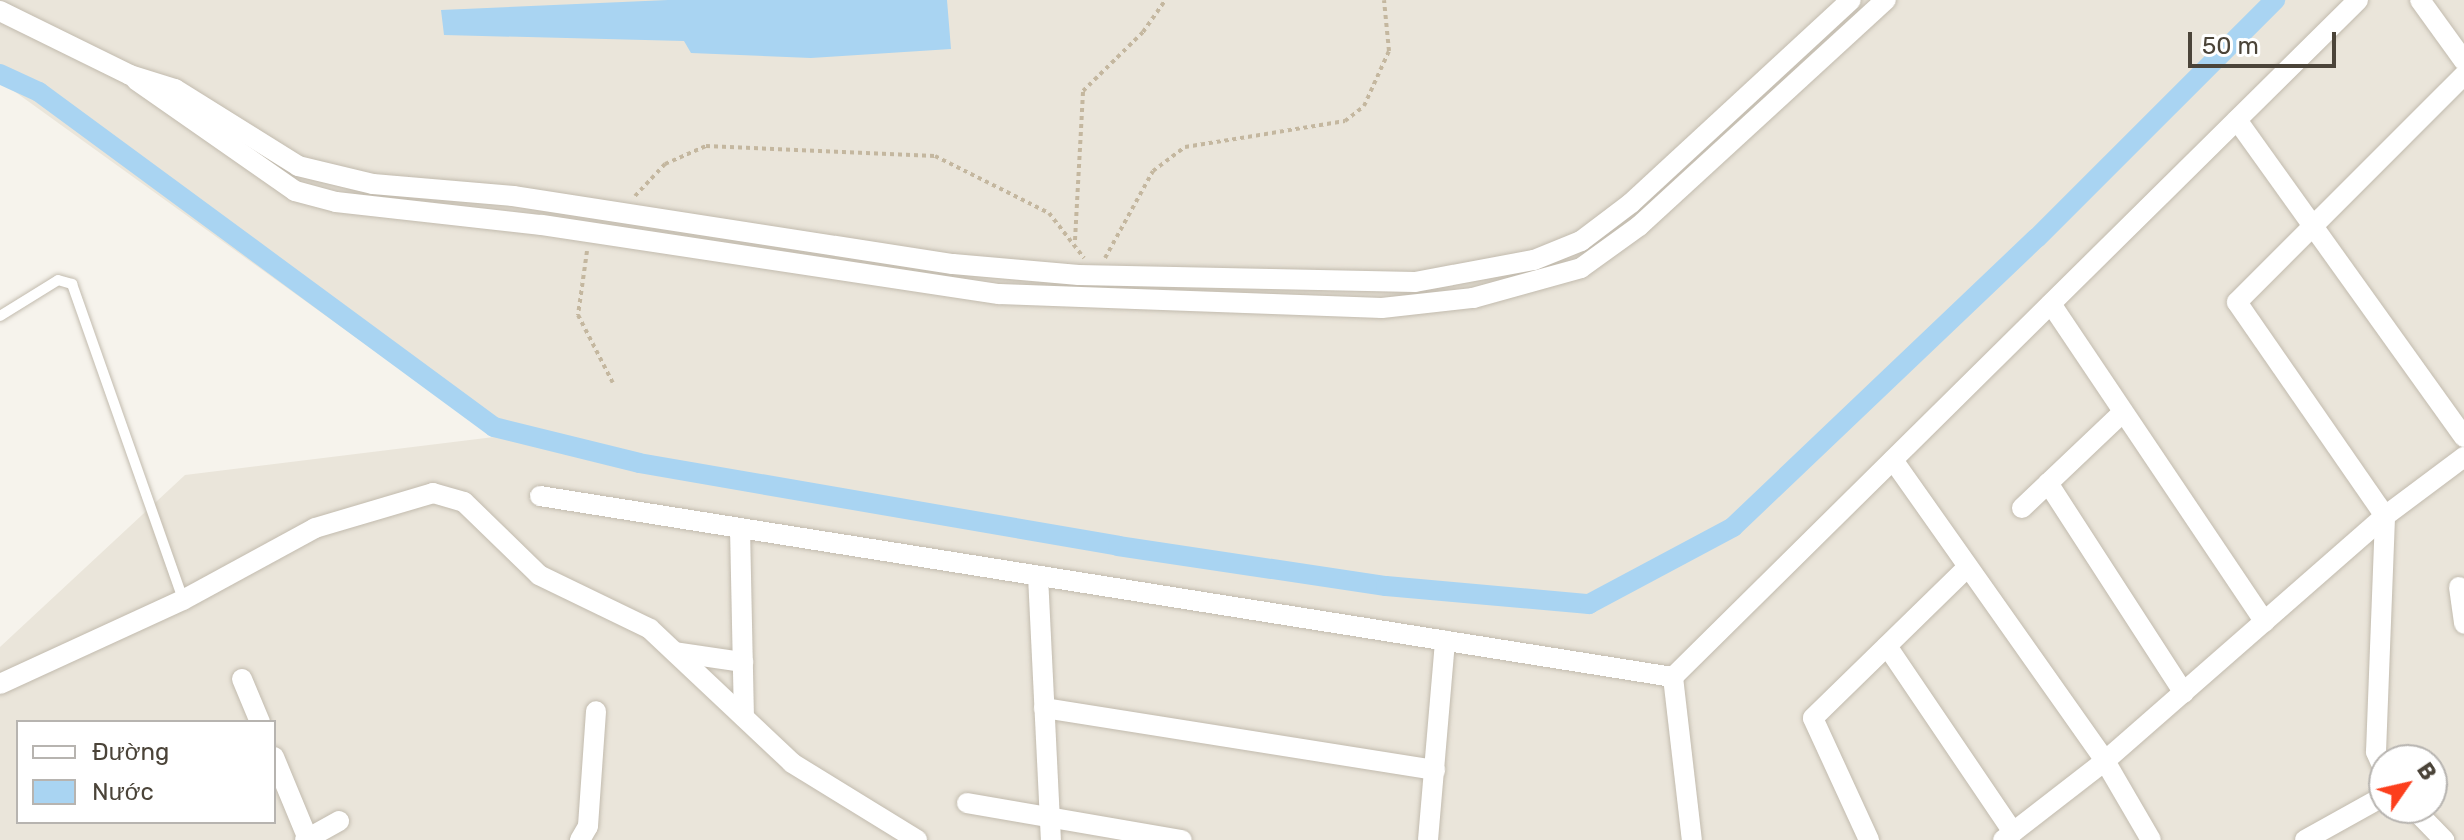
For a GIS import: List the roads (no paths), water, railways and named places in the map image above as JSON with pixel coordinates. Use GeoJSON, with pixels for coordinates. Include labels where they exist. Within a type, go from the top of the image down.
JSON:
{"type":"FeatureCollection","features":[{"type":"Feature","properties":{"kind":"street"},"geometry":{"type":"LineString","coordinates":[[0,11],[130,75],[175,89],[298,166],[373,184],[624,213],[953,264],[1095,275],[1415,282],[1534,260],[1581,241],[1677,161],[1851,0]]}},
{"type":"Feature","properties":{"kind":"street"},"geometry":{"type":"LineString","coordinates":[[130,75],[167,107],[295,191],[336,202],[590,232],[984,292],[1095,299],[1382,308],[1473,298],[1581,268],[1692,179],[1886,0]]}},
{"type":"Feature","properties":{"kind":"street"},"geometry":{"type":"LineString","coordinates":[[1673,677],[2358,0]]}},
{"type":"Feature","properties":{"kind":"street"},"geometry":{"type":"LineString","coordinates":[[2420,0],[2464,61]]}},
{"type":"Feature","properties":{"kind":"street"},"geometry":{"type":"LineString","coordinates":[[2376,744],[2385,516],[2237,302],[2464,75]]}},
{"type":"Feature","properties":{"kind":"street"},"geometry":{"type":"LineString","coordinates":[[2237,120],[2464,437]]}},
{"type":"Feature","properties":{"kind":"street"},"geometry":{"type":"LineString","coordinates":[[1677,161],[1692,179]]}},
{"type":"Feature","properties":{"kind":"street"},"geometry":{"type":"LineString","coordinates":[[622,237],[624,213]]}},
{"type":"Feature","properties":{"kind":"street"},"geometry":{"type":"LineString","coordinates":[[1095,275],[1095,299]]}},
{"type":"Feature","properties":{"kind":"street"},"geometry":{"type":"LineString","coordinates":[[2051,304],[2265,622]]}},
{"type":"Feature","properties":{"kind":"street"},"geometry":{"type":"LineString","coordinates":[[2022,508],[2123,412]]}},
{"type":"Feature","properties":{"kind":"street"},"geometry":{"type":"LineString","coordinates":[[1887,646],[2008,836],[2105,761],[2385,516],[2464,457]]}},
{"type":"Feature","properties":{"kind":"street"},"geometry":{"type":"LineString","coordinates":[[1893,460],[2105,761],[2151,840]]}},
{"type":"Feature","properties":{"kind":"street"},"geometry":{"type":"LineString","coordinates":[[2048,483],[2184,693]]}},
{"type":"Feature","properties":{"kind":"street"},"geometry":{"type":"LineString","coordinates":[[0,684],[183,600],[315,528],[433,493],[464,502],[539,575],[650,629],[792,763],[917,840]]}},
{"type":"Feature","properties":{"kind":"street"},"geometry":{"type":"LineString","coordinates":[[540,496],[1673,677]]}},
{"type":"Feature","properties":{"kind":"street"},"geometry":{"type":"LineString","coordinates":[[740,528],[744,717]]}},
{"type":"Feature","properties":{"kind":"street"},"geometry":{"type":"LineString","coordinates":[[1869,840],[1813,718],[1968,567]]}},
{"type":"Feature","properties":{"kind":"street"},"geometry":{"type":"LineString","coordinates":[[1038,576],[1051,840]]}},
{"type":"Feature","properties":{"kind":"street"},"geometry":{"type":"LineString","coordinates":[[2459,587],[2464,624]]}},
{"type":"Feature","properties":{"kind":"street"},"geometry":{"type":"LineString","coordinates":[[1428,840],[1445,641]]}},
{"type":"Feature","properties":{"kind":"street"},"geometry":{"type":"LineString","coordinates":[[675,652],[743,662]]}},
{"type":"Feature","properties":{"kind":"street"},"geometry":{"type":"LineString","coordinates":[[1673,677],[1692,840]]}},
{"type":"Feature","properties":{"kind":"street"},"geometry":{"type":"LineString","coordinates":[[242,679],[259,720]]}},
{"type":"Feature","properties":{"kind":"street"},"geometry":{"type":"LineString","coordinates":[[1044,708],[1435,770]]}},
{"type":"Feature","properties":{"kind":"street"},"geometry":{"type":"LineString","coordinates":[[580,840],[588,826],[596,711]]}},
{"type":"Feature","properties":{"kind":"street"},"geometry":{"type":"LineString","coordinates":[[276,762],[307,839],[339,821]]}},
{"type":"Feature","properties":{"kind":"street"},"geometry":{"type":"LineString","coordinates":[[967,803],[1182,840]]}},
{"type":"Feature","properties":{"kind":"street"},"geometry":{"type":"LineString","coordinates":[[2305,840],[2368,805]]}},
{"type":"Feature","properties":{"kind":"street"},"geometry":{"type":"LineString","coordinates":[[2428,824],[2444,840]]}},
{"type":"Feature","properties":{"kind":"lane"},"geometry":{"type":"LineString","coordinates":[[0,316],[58,280],[72,284],[183,600]]}},
{"type":"Feature","properties":{"kind":"water"},"geometry":{"type":"Polygon","coordinates":[[[668,0],[947,0],[951,49],[811,58],[691,53],[684,41],[444,35],[441,10],[668,0]]]}},
{"type":"Feature","properties":{"kind":"waterway"},"geometry":{"type":"LineString","coordinates":[[0,74],[39,92],[494,427],[639,463],[1118,546],[1386,586],[1589,604],[1733,527],[2037,238],[2275,0]]}}]}
